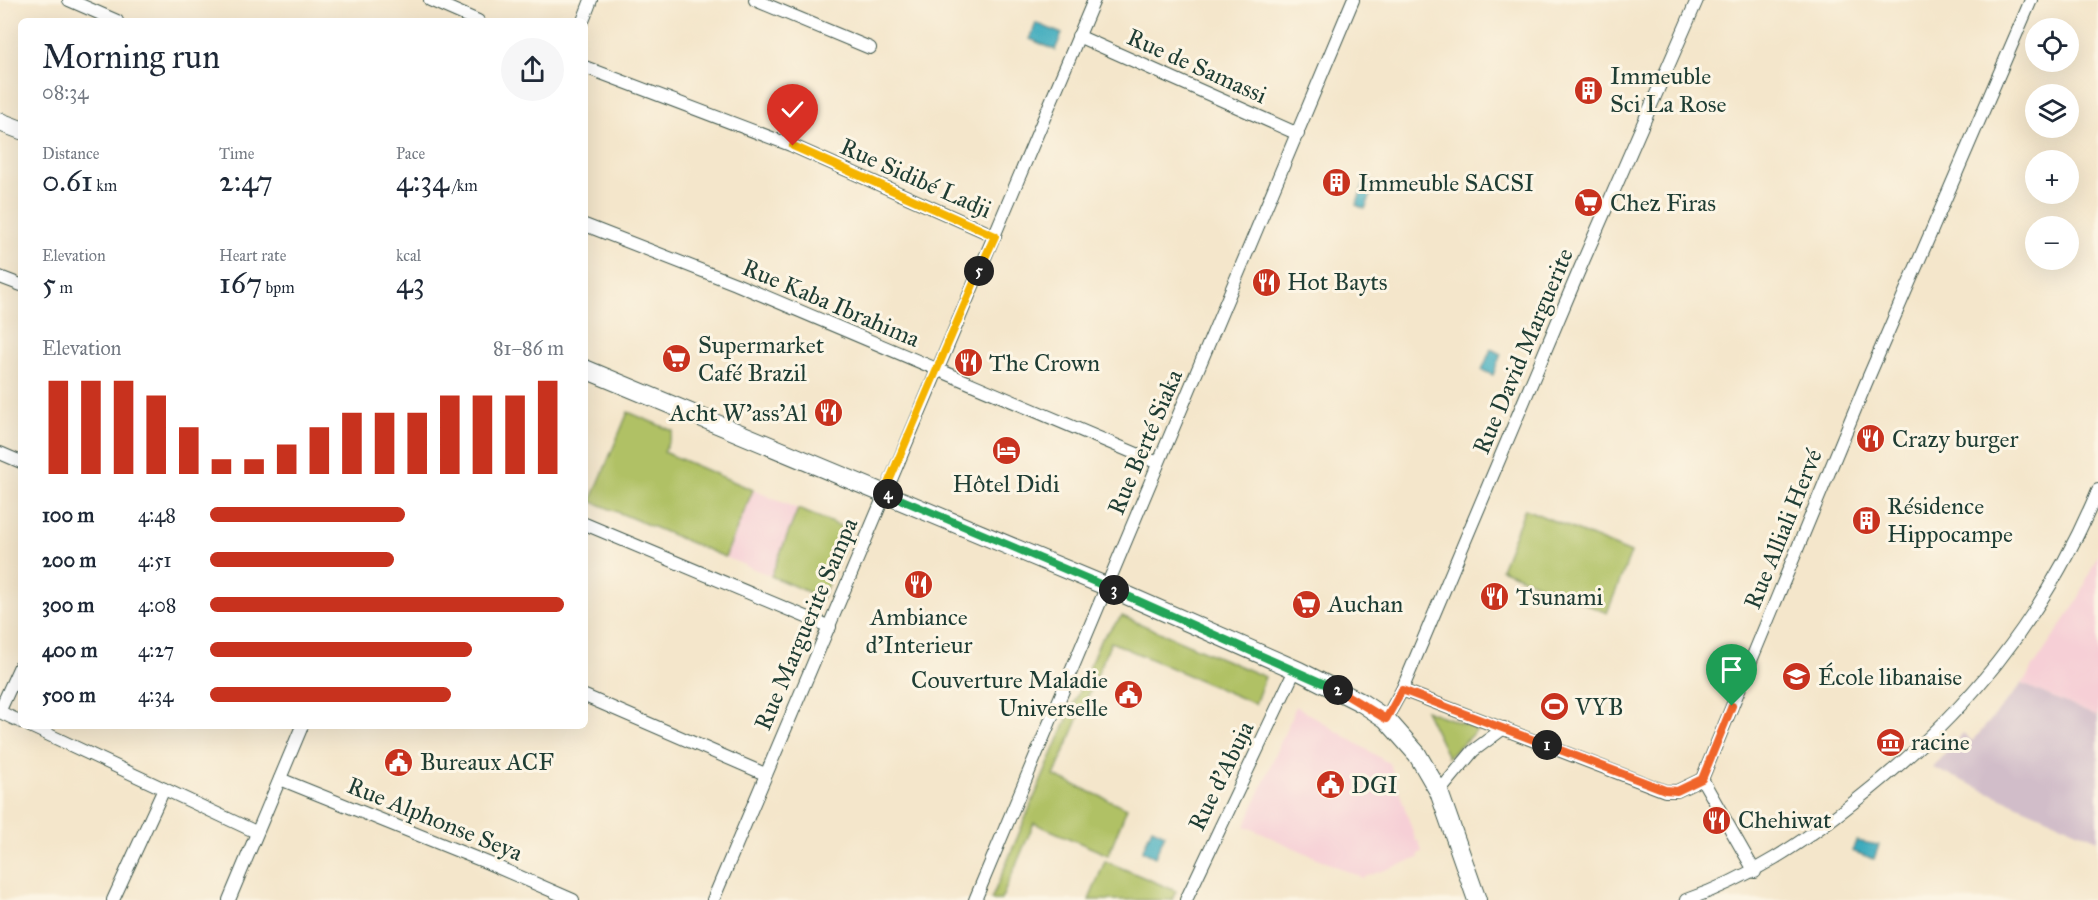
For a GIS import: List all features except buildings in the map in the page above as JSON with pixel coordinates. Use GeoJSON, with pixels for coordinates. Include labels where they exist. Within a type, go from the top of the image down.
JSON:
{"type":"FeatureCollection","features":[{"type":"Feature","properties":{"kind":"street"},"geometry":{"type":"LineString","coordinates":[[69,0],[110,18]]}},
{"type":"Feature","properties":{"kind":"street"},"geometry":{"type":"LineString","coordinates":[[430,0],[471,18]]}},
{"type":"Feature","properties":{"kind":"street"},"geometry":{"type":"LineString","coordinates":[[584,18],[591,0]]}},
{"type":"Feature","properties":{"kind":"street"},"geometry":{"type":"LineString","coordinates":[[755,0],[870,48]]}},
{"type":"Feature","properties":{"kind":"street","name":"Rue Marguerite Sampa"},"geometry":{"type":"LineString","coordinates":[[713,900],[765,774],[830,627],[935,370],[995,236],[1094,0]]}},
{"type":"Feature","properties":{"kind":"street","name":"Rue Berté Siaka"},"geometry":{"type":"LineString","coordinates":[[975,900],[1353,0]]}},
{"type":"Feature","properties":{"kind":"street","name":"Rue David Marguerite"},"geometry":{"type":"LineString","coordinates":[[1386,719],[1402,690],[1578,273],[1697,0]]}},
{"type":"Feature","properties":{"kind":"street","name":"Rue Alliali Hervé"},"geometry":{"type":"LineString","coordinates":[[1702,779],[1861,394],[2031,0]]}},
{"type":"Feature","properties":{"kind":"street","name":"Rue de Samassi"},"geometry":{"type":"LineString","coordinates":[[1078,36],[1298,134]]}},
{"type":"Feature","properties":{"kind":"street","name":"Rue Sidibé Ladji"},"geometry":{"type":"LineString","coordinates":[[588,68],[793,146],[995,236]]}},
{"type":"Feature","properties":{"kind":"street"},"geometry":{"type":"LineString","coordinates":[[0,122],[18,129]]}},
{"type":"Feature","properties":{"kind":"street","name":"Rue Kaba Ibrahima"},"geometry":{"type":"LineString","coordinates":[[588,226],[736,284],[1158,463]]}},
{"type":"Feature","properties":{"kind":"street"},"geometry":{"type":"LineString","coordinates":[[0,277],[18,284]]}},
{"type":"Feature","properties":{"kind":"street"},"geometry":{"type":"LineString","coordinates":[[588,370],[1108,587],[1337,689],[1386,719],[1417,754],[1439,792],[1477,900]]}},
{"type":"Feature","properties":{"kind":"street"},"geometry":{"type":"LineString","coordinates":[[0,453],[18,461]]}},
{"type":"Feature","properties":{"kind":"street"},"geometry":{"type":"LineString","coordinates":[[1686,900],[1755,872],[1805,841],[1876,785],[1944,725],[2017,638],[2048,590],[2098,490]]}},
{"type":"Feature","properties":{"kind":"street"},"geometry":{"type":"LineString","coordinates":[[588,525],[830,627]]}},
{"type":"Feature","properties":{"kind":"street","name":"Rue d'Abuja"},"geometry":{"type":"LineString","coordinates":[[1186,900],[1295,670]]}},
{"type":"Feature","properties":{"kind":"street"},"geometry":{"type":"LineString","coordinates":[[18,671],[0,711],[18,720]]}},
{"type":"Feature","properties":{"kind":"street"},"geometry":{"type":"LineString","coordinates":[[1402,690],[1665,790],[1677,791],[1702,779],[1755,872]]}},
{"type":"Feature","properties":{"kind":"street"},"geometry":{"type":"LineString","coordinates":[[588,697],[765,774]]}},
{"type":"Feature","properties":{"kind":"street"},"geometry":{"type":"LineString","coordinates":[[1439,792],[1473,751],[1504,728]]}},
{"type":"Feature","properties":{"kind":"street"},"geometry":{"type":"LineString","coordinates":[[36,729],[256,832]]}},
{"type":"Feature","properties":{"kind":"street"},"geometry":{"type":"LineString","coordinates":[[229,900],[301,729]]}},
{"type":"Feature","properties":{"kind":"street","name":"Rue Alphonse Seya"},"geometry":{"type":"LineString","coordinates":[[280,779],[488,862],[573,900]]}},
{"type":"Feature","properties":{"kind":"street"},"geometry":{"type":"LineString","coordinates":[[113,900],[164,789]]}},
{"type":"Feature","properties":{"kind":"shaded area"},"geometry":{"type":"Polygon","coordinates":[[[753,490],[798,509],[771,576],[725,557],[753,490]]]}},
{"type":"Feature","properties":{"kind":"shaded area"},"geometry":{"type":"Polygon","coordinates":[[[2098,554],[2098,717],[2022,684],[2077,602],[2098,554]]]}},
{"type":"Feature","properties":{"kind":"shaded area"},"geometry":{"type":"Polygon","coordinates":[[[2022,684],[2098,717],[2098,840],[1933,768],[1963,733],[1972,741],[2022,684]]]}},
{"type":"Feature","properties":{"kind":"shaded area","name":"DGI"},"geometry":{"type":"Polygon","coordinates":[[[1296,706],[1390,764],[1416,841],[1419,841],[1422,852],[1418,854],[1419,858],[1362,878],[1245,826],[1296,706]]]}},
{"type":"Feature","properties":{"kind":"green space"},"geometry":{"type":"Polygon","coordinates":[[[628,412],[673,431],[664,452],[753,490],[725,557],[591,501],[628,412]]]}},
{"type":"Feature","properties":{"kind":"green space"},"geometry":{"type":"Polygon","coordinates":[[[798,509],[850,530],[822,598],[771,576],[798,509]]]}},
{"type":"Feature","properties":{"kind":"green space"},"geometry":{"type":"Polygon","coordinates":[[[1525,509],[1631,553],[1607,613],[1501,569],[1525,509]]]}},
{"type":"Feature","properties":{"kind":"green space"},"geometry":{"type":"Polygon","coordinates":[[[1122,616],[1265,677],[1255,704],[1111,642],[1054,776],[1127,808],[1108,855],[1034,823],[1001,900],[991,900],[1100,641],[1122,616]]]}},
{"type":"Feature","properties":{"kind":"green space"},"geometry":{"type":"Polygon","coordinates":[[[1425,710],[1478,729],[1448,757],[1425,710]]]}},
{"type":"Feature","properties":{"kind":"green space"},"geometry":{"type":"Polygon","coordinates":[[[1105,861],[1176,891],[1172,900],[1089,900],[1105,861]]]}},
{"type":"Feature","properties":{"kind":"water"},"geometry":{"type":"Polygon","coordinates":[[[1036,23],[1062,34],[1055,50],[1030,39],[1036,23]]]}},
{"type":"Feature","properties":{"kind":"water"},"geometry":{"type":"Polygon","coordinates":[[[1366,179],[1376,183],[1365,209],[1356,205],[1366,179]]]}},
{"type":"Feature","properties":{"kind":"water"},"geometry":{"type":"Polygon","coordinates":[[[1491,349],[1501,354],[1493,375],[1482,370],[1491,349]]]}},
{"type":"Feature","properties":{"kind":"water"},"geometry":{"type":"Polygon","coordinates":[[[1152,828],[1165,834],[1155,857],[1142,851],[1152,828]]]}},
{"type":"Feature","properties":{"kind":"water"},"geometry":{"type":"Polygon","coordinates":[[[1856,841],[1879,845],[1874,859],[1852,851],[1856,841]]]}},
{"type":"Feature","properties":{"kind":"place","name":"Immeuble Sci La Rose"},"geometry":{"type":"Point","coordinates":[1589,90]}},
{"type":"Feature","properties":{"kind":"place","name":"Immeuble SACSI"},"geometry":{"type":"Point","coordinates":[1337,183]}},
{"type":"Feature","properties":{"kind":"place","name":"Chez Firas"},"geometry":{"type":"Point","coordinates":[1589,203]}},
{"type":"Feature","properties":{"kind":"place","name":"Hot Bayts"},"geometry":{"type":"Point","coordinates":[1266,282]}},
{"type":"Feature","properties":{"kind":"place","name":"Supermarket Café Brazil"},"geometry":{"type":"Point","coordinates":[677,359]}},
{"type":"Feature","properties":{"kind":"place","name":"The Crown"},"geometry":{"type":"Point","coordinates":[968,363]}},
{"type":"Feature","properties":{"kind":"place","name":"Acht W'ass'Al"},"geometry":{"type":"Point","coordinates":[828,413]}},
{"type":"Feature","properties":{"kind":"place","name":"Crazy burger"},"geometry":{"type":"Point","coordinates":[1871,439]}},
{"type":"Feature","properties":{"kind":"place","name":"Hôtel Didi"},"geometry":{"type":"Point","coordinates":[1006,451]}},
{"type":"Feature","properties":{"kind":"place","name":"Résidence Hippocampe"},"geometry":{"type":"Point","coordinates":[1866,520]}},
{"type":"Feature","properties":{"kind":"place","name":"Ambiance d'Interieur"},"geometry":{"type":"Point","coordinates":[919,584]}},
{"type":"Feature","properties":{"kind":"place","name":"Tsunami"},"geometry":{"type":"Point","coordinates":[1495,597]}},
{"type":"Feature","properties":{"kind":"place","name":"Auchan"},"geometry":{"type":"Point","coordinates":[1307,604]}},
{"type":"Feature","properties":{"kind":"place","name":"École libanaise"},"geometry":{"type":"Point","coordinates":[1797,677]}},
{"type":"Feature","properties":{"kind":"place","name":"Couverture Maladie Universelle"},"geometry":{"type":"Point","coordinates":[1129,694]}},
{"type":"Feature","properties":{"kind":"place","name":"VYB"},"geometry":{"type":"Point","coordinates":[1554,707]}},
{"type":"Feature","properties":{"kind":"place","name":"racine"},"geometry":{"type":"Point","coordinates":[1890,742]}},
{"type":"Feature","properties":{"kind":"place","name":"Bureaux ACF"},"geometry":{"type":"Point","coordinates":[399,762]}},
{"type":"Feature","properties":{"kind":"place","name":"DGI"},"geometry":{"type":"Point","coordinates":[1330,785]}},
{"type":"Feature","properties":{"kind":"place","name":"Chehiwat"},"geometry":{"type":"Point","coordinates":[1717,820]}},
{"type":"Feature","properties":{"kind":"route"},"geometry":{"type":"LineString","coordinates":[[793,146],[995,236],[935,370],[884,493],[1108,587],[1299,671],[1337,689],[1386,719],[1402,690],[1665,790],[1677,791],[1702,779],[1732,706]]}}]}
